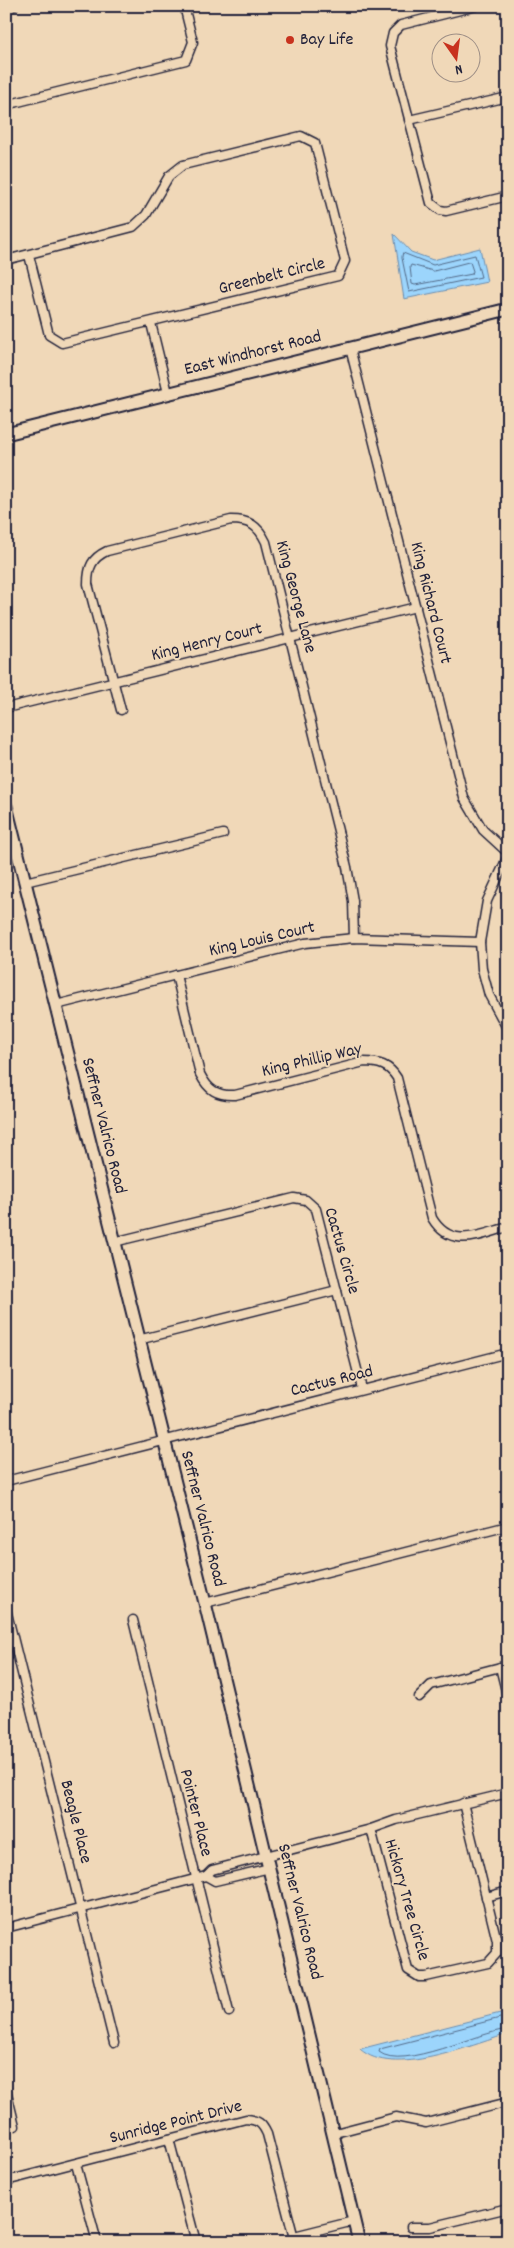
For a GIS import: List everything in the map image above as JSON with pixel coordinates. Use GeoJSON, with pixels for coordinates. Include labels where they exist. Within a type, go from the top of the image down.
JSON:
{"type":"FeatureCollection","features":[{"type":"Feature","properties":{"kind":"street"},"geometry":{"type":"LineString","coordinates":[[6,8],[14,6]]}},
{"type":"Feature","properties":{"kind":"street"},"geometry":{"type":"LineString","coordinates":[[6,105],[186,60],[193,42],[184,6]]}},
{"type":"Feature","properties":{"kind":"street"},"geometry":{"type":"LineString","coordinates":[[476,6],[401,25],[393,32],[390,46],[428,197],[435,207],[446,211],[508,196]]}},
{"type":"Feature","properties":{"kind":"street"},"geometry":{"type":"LineString","coordinates":[[409,120],[508,97]]}},
{"type":"Feature","properties":{"kind":"street","name":"Greenbelt Circle"},"geometry":{"type":"LineString","coordinates":[[6,260],[134,227],[146,216],[169,176],[183,165],[301,136],[315,143],[345,261],[338,276],[151,323],[62,343],[49,335],[29,255]]}},
{"type":"Feature","properties":{"kind":"street","name":"East Windhorst Road"},"geometry":{"type":"LineString","coordinates":[[6,434],[508,309]]}},
{"type":"Feature","properties":{"kind":"street"},"geometry":{"type":"LineString","coordinates":[[151,323],[168,393]]}},
{"type":"Feature","properties":{"kind":"street","name":"King Richard Court"},"geometry":{"type":"LineString","coordinates":[[350,348],[464,798],[483,830],[508,854]]}},
{"type":"Feature","properties":{"kind":"street","name":"King George Lane"},"geometry":{"type":"LineString","coordinates":[[122,710],[88,584],[88,571],[98,555],[164,536],[231,520],[245,520],[253,524],[261,532],[266,542],[347,867],[353,901],[354,938]]}},
{"type":"Feature","properties":{"kind":"street","name":"King Henry Court"},"geometry":{"type":"LineString","coordinates":[[6,708],[416,607]]}},
{"type":"Feature","properties":{"kind":"street","name":"Seffner Valrico Road"},"geometry":{"type":"LineString","coordinates":[[6,806],[205,1603],[359,2242]]}},
{"type":"Feature","properties":{"kind":"street"},"geometry":{"type":"LineString","coordinates":[[25,882],[223,834]]}},
{"type":"Feature","properties":{"kind":"street"},"geometry":{"type":"LineString","coordinates":[[508,854],[487,901],[480,942],[482,969],[489,995],[508,1030]]}},
{"type":"Feature","properties":{"kind":"street","name":"King Louis Court"},"geometry":{"type":"LineString","coordinates":[[56,1005],[305,943],[354,938],[480,942]]}},
{"type":"Feature","properties":{"kind":"street","name":"King Phillip Way"},"geometry":{"type":"LineString","coordinates":[[176,975],[200,1074],[206,1085],[214,1092],[224,1095],[235,1094],[364,1062],[376,1062],[385,1066],[393,1071],[397,1078],[432,1218],[438,1228],[454,1238],[468,1237],[508,1227]]}},
{"type":"Feature","properties":{"kind":"street","name":"Cactus Circle"},"geometry":{"type":"LineString","coordinates":[[114,1242],[300,1198],[311,1204],[316,1209],[362,1389]]}},
{"type":"Feature","properties":{"kind":"street"},"geometry":{"type":"LineString","coordinates":[[138,1340],[337,1290]]}},
{"type":"Feature","properties":{"kind":"street","name":"Cactus Road"},"geometry":{"type":"LineString","coordinates":[[6,1480],[508,1353]]}},
{"type":"Feature","properties":{"kind":"street"},"geometry":{"type":"LineString","coordinates":[[205,1603],[508,1526]]}},
{"type":"Feature","properties":{"kind":"street","name":"Beagle Place"},"geometry":{"type":"LineString","coordinates":[[6,1609],[114,2043]]}},
{"type":"Feature","properties":{"kind":"street","name":"Pointer Place"},"geometry":{"type":"LineString","coordinates":[[133,1620],[229,2012]]}},
{"type":"Feature","properties":{"kind":"street"},"geometry":{"type":"LineString","coordinates":[[419,1697],[431,1685],[504,1666],[508,1699]]}},
{"type":"Feature","properties":{"kind":"street"},"geometry":{"type":"LineString","coordinates":[[206,1876],[215,1881],[396,1820],[508,1792]]}},
{"type":"Feature","properties":{"kind":"street","name":"Hickory Tree Circle"},"geometry":{"type":"LineString","coordinates":[[371,1829],[405,1963],[413,1974],[426,1978],[488,1963],[494,1958],[498,1947],[463,1803]]}},
{"type":"Feature","properties":{"kind":"street"},"geometry":{"type":"LineString","coordinates":[[6,1928],[196,1879],[206,1876],[212,1870],[268,1862]]}},
{"type":"Feature","properties":{"kind":"street"},"geometry":{"type":"LineString","coordinates":[[486,1897],[508,1891]]}},
{"type":"Feature","properties":{"kind":"street"},"geometry":{"type":"LineString","coordinates":[[6,2089],[16,2126]]}},
{"type":"Feature","properties":{"kind":"street"},"geometry":{"type":"LineString","coordinates":[[334,2133],[396,2117],[426,2123],[508,2102]]}},
{"type":"Feature","properties":{"kind":"street","name":"Sunridge Point Drive"},"geometry":{"type":"LineString","coordinates":[[6,2181],[246,2119],[256,2120],[262,2125],[267,2134],[294,2239]]}},
{"type":"Feature","properties":{"kind":"street"},"geometry":{"type":"LineString","coordinates":[[169,2139],[196,2242]]}},
{"type":"Feature","properties":{"kind":"street"},"geometry":{"type":"LineString","coordinates":[[76,2164],[97,2242]]}},
{"type":"Feature","properties":{"kind":"street"},"geometry":{"type":"LineString","coordinates":[[411,2227],[430,2227],[508,2208]]}},
{"type":"Feature","properties":{"kind":"street"},"geometry":{"type":"LineString","coordinates":[[294,2239],[354,2221]]}},
{"type":"Feature","properties":{"kind":"water"},"geometry":{"type":"Polygon","coordinates":[[[394,234],[411,252],[433,260],[480,248],[487,282],[404,299],[394,234]]]}},
{"type":"Feature","properties":{"kind":"water"},"geometry":{"type":"Polygon","coordinates":[[[508,2011],[508,2034],[432,2057],[392,2061],[374,2057],[360,2049],[508,2011]]]}},
{"type":"Feature","properties":{"kind":"place","name":"Bay Life"},"geometry":{"type":"Point","coordinates":[290,40]}}]}
